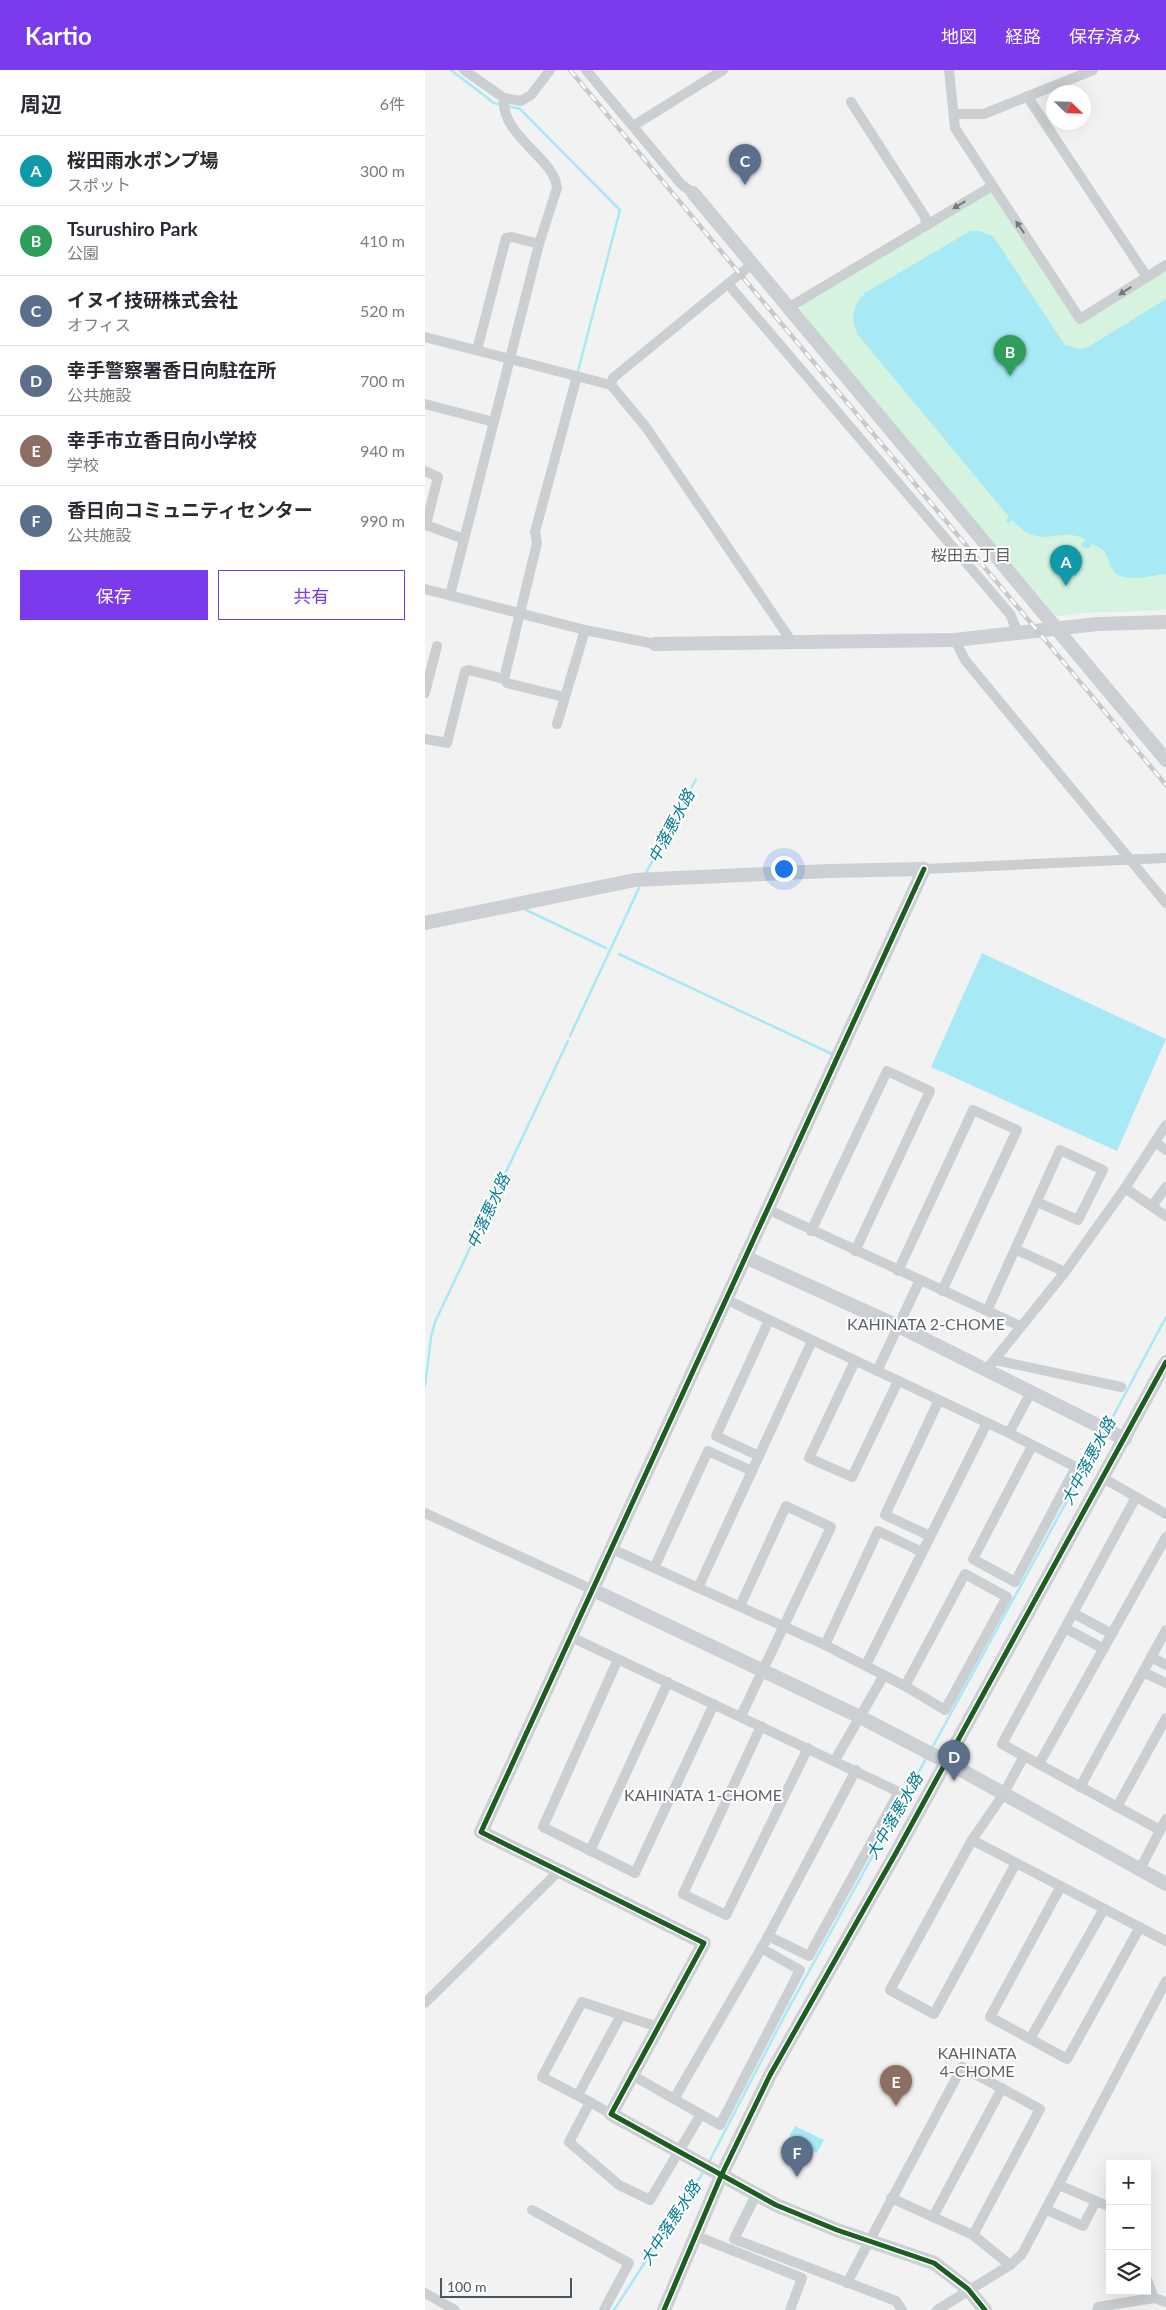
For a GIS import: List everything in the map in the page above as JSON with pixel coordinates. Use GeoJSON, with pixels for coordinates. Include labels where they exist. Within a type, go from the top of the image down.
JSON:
{"type":"FeatureCollection","features":[{"type":"Feature","properties":{"kind":"street"},"geometry":{"type":"LineString","coordinates":[[464,70],[504,98],[521,102],[527,100],[550,70]]}},
{"type":"Feature","properties":{"kind":"street"},"geometry":{"type":"LineString","coordinates":[[587,70],[681,184],[693,193],[1166,760]]}},
{"type":"Feature","properties":{"kind":"street"},"geometry":{"type":"LineString","coordinates":[[633,126],[723,70]]}},
{"type":"Feature","properties":{"kind":"street"},"geometry":{"type":"LineString","coordinates":[[949,70],[955,128],[1080,319],[1166,265]]}},
{"type":"Feature","properties":{"kind":"street"},"geometry":{"type":"LineString","coordinates":[[955,114],[984,114],[1093,70]]}},
{"type":"Feature","properties":{"kind":"street"},"geometry":{"type":"LineString","coordinates":[[1027,96],[1147,278]]}},
{"type":"Feature","properties":{"kind":"street"},"geometry":{"type":"LineString","coordinates":[[450,595],[539,244],[556,194],[557,184],[540,159],[510,125],[504,112],[504,98]]}},
{"type":"Feature","properties":{"kind":"street"},"geometry":{"type":"LineString","coordinates":[[851,102],[925,217],[926,223]]}},
{"type":"Feature","properties":{"kind":"street"},"geometry":{"type":"LineString","coordinates":[[788,308],[926,223],[992,186]]}},
{"type":"Feature","properties":{"kind":"street"},"geometry":{"type":"LineString","coordinates":[[477,350],[506,238],[512,237],[539,244]]}},
{"type":"Feature","properties":{"kind":"street"},"geometry":{"type":"LineString","coordinates":[[611,385],[613,378],[752,264]]}},
{"type":"Feature","properties":{"kind":"street"},"geometry":{"type":"LineString","coordinates":[[728,284],[1010,614],[1017,633]]}},
{"type":"Feature","properties":{"kind":"street"},"geometry":{"type":"LineString","coordinates":[[425,337],[611,385],[645,426],[665,454],[792,642]]}},
{"type":"Feature","properties":{"kind":"street"},"geometry":{"type":"LineString","coordinates":[[504,679],[537,543],[535,532],[577,376]]}},
{"type":"Feature","properties":{"kind":"street"},"geometry":{"type":"LineString","coordinates":[[425,404],[494,422]]}},
{"type":"Feature","properties":{"kind":"street"},"geometry":{"type":"LineString","coordinates":[[425,471],[438,477],[426,525],[463,539]]}},
{"type":"Feature","properties":{"kind":"street"},"geometry":{"type":"LineString","coordinates":[[425,589],[585,630],[655,644],[955,640],[1097,624],[1166,622]]}},
{"type":"Feature","properties":{"kind":"street"},"geometry":{"type":"LineString","coordinates":[[557,724],[585,630]]}},
{"type":"Feature","properties":{"kind":"street"},"geometry":{"type":"LineString","coordinates":[[955,640],[965,660],[1129,860],[1166,902]]}},
{"type":"Feature","properties":{"kind":"street"},"geometry":{"type":"LineString","coordinates":[[425,692],[437,646]]}},
{"type":"Feature","properties":{"kind":"street"},"geometry":{"type":"LineString","coordinates":[[425,739],[447,743],[465,671],[469,670],[504,679],[507,682],[564,696]]}},
{"type":"Feature","properties":{"kind":"street"},"geometry":{"type":"LineString","coordinates":[[425,923],[635,880],[829,870],[924,869],[1166,858]]}},
{"type":"Feature","properties":{"kind":"street"},"geometry":{"type":"LineString","coordinates":[[611,2114],[703,1943],[481,1832],[569,1636],[924,869]]}},
{"type":"Feature","properties":{"kind":"street"},"geometry":{"type":"LineString","coordinates":[[811,1230],[887,1071],[930,1091],[855,1251]]}},
{"type":"Feature","properties":{"kind":"street"},"geometry":{"type":"LineString","coordinates":[[898,1271],[973,1110],[1017,1130],[942,1291]]}},
{"type":"Feature","properties":{"kind":"street"},"geometry":{"type":"LineString","coordinates":[[991,1365],[1020,1326],[1065,1272],[1125,1188],[1166,1125]]}},
{"type":"Feature","properties":{"kind":"street"},"geometry":{"type":"LineString","coordinates":[[1155,1142],[1166,1150]]}},
{"type":"Feature","properties":{"kind":"street"},"geometry":{"type":"LineString","coordinates":[[987,1310],[1060,1150],[1103,1170],[1078,1220],[1037,1202]]}},
{"type":"Feature","properties":{"kind":"street"},"geometry":{"type":"LineString","coordinates":[[1152,1206],[1166,1187]]}},
{"type":"Feature","properties":{"kind":"street"},"geometry":{"type":"LineString","coordinates":[[1125,1188],[1166,1216]]}},
{"type":"Feature","properties":{"kind":"street"},"geometry":{"type":"LineString","coordinates":[[767,1209],[1020,1326]]}},
{"type":"Feature","properties":{"kind":"street"},"geometry":{"type":"LineString","coordinates":[[1015,1249],[1065,1272]]}},
{"type":"Feature","properties":{"kind":"street"},"geometry":{"type":"LineString","coordinates":[[745,1257],[898,1326],[991,1365],[1031,1392],[1113,1433]]}},
{"type":"Feature","properties":{"kind":"street"},"geometry":{"type":"LineString","coordinates":[[877,1371],[920,1280]]}},
{"type":"Feature","properties":{"kind":"street"},"geometry":{"type":"LineString","coordinates":[[725,1299],[1009,1432],[1032,1446],[1076,1467],[1015,1582],[973,1559],[1032,1446]]}},
{"type":"Feature","properties":{"kind":"street"},"geometry":{"type":"LineString","coordinates":[[759,1456],[716,1436],[769,1320]]}},
{"type":"Feature","properties":{"kind":"street"},"geometry":{"type":"LineString","coordinates":[[698,1588],[812,1341]]}},
{"type":"Feature","properties":{"kind":"street"},"geometry":{"type":"LineString","coordinates":[[855,1361],[809,1458],[852,1477],[898,1381]]}},
{"type":"Feature","properties":{"kind":"street"},"geometry":{"type":"LineString","coordinates":[[664,2310],[696,2236],[711,2170],[770,2075],[897,1851],[935,1756],[1103,1478],[1113,1433],[1166,1362]]}},
{"type":"Feature","properties":{"kind":"street"},"geometry":{"type":"LineString","coordinates":[[991,1365],[1121,1387]]}},
{"type":"Feature","properties":{"kind":"street"},"geometry":{"type":"LineString","coordinates":[[1009,1432],[1031,1392]]}},
{"type":"Feature","properties":{"kind":"street"},"geometry":{"type":"LineString","coordinates":[[930,1536],[885,1515],[939,1400]]}},
{"type":"Feature","properties":{"kind":"street"},"geometry":{"type":"LineString","coordinates":[[866,1666],[987,1423]]}},
{"type":"Feature","properties":{"kind":"street"},"geometry":{"type":"LineString","coordinates":[[654,1568],[708,1451],[752,1471]]}},
{"type":"Feature","properties":{"kind":"street"},"geometry":{"type":"LineString","coordinates":[[1103,1478],[1166,1514]]}},
{"type":"Feature","properties":{"kind":"street"},"geometry":{"type":"LineString","coordinates":[[1136,1497],[1001,1744],[1160,1830]]}},
{"type":"Feature","properties":{"kind":"street"},"geometry":{"type":"LineString","coordinates":[[741,1606],[786,1506],[831,1527],[741,1716]]}},
{"type":"Feature","properties":{"kind":"street"},"geometry":{"type":"LineString","coordinates":[[425,1513],[763,1669],[860,1717],[935,1756],[1139,1871],[1166,1884]]}},
{"type":"Feature","properties":{"kind":"street"},"geometry":{"type":"LineString","coordinates":[[825,1645],[878,1531],[923,1552]]}},
{"type":"Feature","properties":{"kind":"street"},"geometry":{"type":"LineString","coordinates":[[1039,1764],[1166,1537]]}},
{"type":"Feature","properties":{"kind":"street"},"geometry":{"type":"LineString","coordinates":[[610,1548],[825,1645],[905,1686],[945,1710],[1007,1597],[965,1574],[905,1686]]}},
{"type":"Feature","properties":{"kind":"street"},"geometry":{"type":"LineString","coordinates":[[1073,1613],[1112,1634]]}},
{"type":"Feature","properties":{"kind":"street"},"geometry":{"type":"LineString","coordinates":[[1065,1628],[1104,1648]]}},
{"type":"Feature","properties":{"kind":"street"},"geometry":{"type":"LineString","coordinates":[[1080,1787],[1166,1630]]}},
{"type":"Feature","properties":{"kind":"street"},"geometry":{"type":"LineString","coordinates":[[569,1636],[835,1760],[899,1792],[809,1956],[767,1936]]}},
{"type":"Feature","properties":{"kind":"street"},"geometry":{"type":"LineString","coordinates":[[1151,1657],[1166,1665]]}},
{"type":"Feature","properties":{"kind":"street"},"geometry":{"type":"LineString","coordinates":[[618,1659],[543,1827],[635,1873],[714,1704]]}},
{"type":"Feature","properties":{"kind":"street"},"geometry":{"type":"LineString","coordinates":[[1143,1672],[1166,1684]]}},
{"type":"Feature","properties":{"kind":"street"},"geometry":{"type":"LineString","coordinates":[[835,1760],[884,1675]]}},
{"type":"Feature","properties":{"kind":"street"},"geometry":{"type":"LineString","coordinates":[[590,1850],[668,1682]]}},
{"type":"Feature","properties":{"kind":"street"},"geometry":{"type":"LineString","coordinates":[[1117,1807],[1166,1718]]}},
{"type":"Feature","properties":{"kind":"street"},"geometry":{"type":"LineString","coordinates":[[761,1726],[683,1894],[726,1915],[808,1748]]}},
{"type":"Feature","properties":{"kind":"street"},"geometry":{"type":"LineString","coordinates":[[1016,1863],[934,2014],[890,1990],[972,1840],[1003,1795],[1025,1756]]}},
{"type":"Feature","properties":{"kind":"street"},"geometry":{"type":"LineString","coordinates":[[673,2100],[761,1948],[856,1770]]}},
{"type":"Feature","properties":{"kind":"street"},"geometry":{"type":"LineString","coordinates":[[1139,1871],[1166,1819]]}},
{"type":"Feature","properties":{"kind":"street"},"geometry":{"type":"LineString","coordinates":[[972,1840],[1166,1941]]}},
{"type":"Feature","properties":{"kind":"street"},"geometry":{"type":"LineString","coordinates":[[425,2003],[558,1872]]}},
{"type":"Feature","properties":{"kind":"street"},"geometry":{"type":"LineString","coordinates":[[1061,1886],[990,2018],[1067,2059],[1140,1927]]}},
{"type":"Feature","properties":{"kind":"street"},"geometry":{"type":"LineString","coordinates":[[1030,2039],[1104,1909]]}},
{"type":"Feature","properties":{"kind":"street"},"geometry":{"type":"LineString","coordinates":[[632,2076],[720,2124],[801,1970],[761,1948]]}},
{"type":"Feature","properties":{"kind":"street"},"geometry":{"type":"LineString","coordinates":[[937,2310],[1010,2265],[1022,2254],[1047,2210],[1166,1981]]}},
{"type":"Feature","properties":{"kind":"street"},"geometry":{"type":"LineString","coordinates":[[658,2027],[581,2002],[542,2077],[578,2095],[756,2195],[837,2230],[934,2263],[969,2289],[985,2310]]}},
{"type":"Feature","properties":{"kind":"street"},"geometry":{"type":"LineString","coordinates":[[578,2095],[621,2015]]}},
{"type":"Feature","properties":{"kind":"street"},"geometry":{"type":"LineString","coordinates":[[847,2283],[962,2067],[1040,2108],[973,2235]]}},
{"type":"Feature","properties":{"kind":"street"},"geometry":{"type":"LineString","coordinates":[[933,2217],[1002,2088]]}},
{"type":"Feature","properties":{"kind":"street"},"geometry":{"type":"LineString","coordinates":[[590,2102],[569,2142],[619,2185],[650,2200],[701,2114]]}},
{"type":"Feature","properties":{"kind":"street"},"geometry":{"type":"LineString","coordinates":[[1059,2186],[1106,2205]]}},
{"type":"Feature","properties":{"kind":"street"},"geometry":{"type":"LineString","coordinates":[[756,2195],[734,2239],[847,2283],[897,2307]]}},
{"type":"Feature","properties":{"kind":"street"},"geometry":{"type":"LineString","coordinates":[[891,2198],[973,2235],[1010,2265]]}},
{"type":"Feature","properties":{"kind":"street"},"geometry":{"type":"LineString","coordinates":[[1047,2210],[1083,2226],[1096,2201]]}},
{"type":"Feature","properties":{"kind":"street"},"geometry":{"type":"LineString","coordinates":[[532,2210],[629,2263],[604,2310]]}},
{"type":"Feature","properties":{"kind":"street"},"geometry":{"type":"LineString","coordinates":[[696,2236],[801,2278],[790,2310]]}},
{"type":"Feature","properties":{"kind":"street"},"geometry":{"type":"LineString","coordinates":[[1151,2290],[1154,2298]]}},
{"type":"Feature","properties":{"kind":"street"},"geometry":{"type":"LineString","coordinates":[[425,2293],[455,2310]]}},
{"type":"Feature","properties":{"kind":"street"},"geometry":{"type":"LineString","coordinates":[[1094,2309],[1154,2298],[1166,2302]]}},
{"type":"Feature","properties":{"kind":"green space"},"geometry":{"type":"Polygon","coordinates":[[[989,191],[993,192],[1080,324],[1166,268],[1166,610],[1082,613],[1059,616],[1054,614],[799,311],[801,305],[989,191]]]}},
{"type":"Feature","properties":{"kind":"water"},"geometry":{"type":"Polygon","coordinates":[[[970,231],[979,231],[993,236],[1065,345],[1079,349],[1088,347],[1166,299],[1166,574],[1138,578],[1123,577],[1113,570],[1102,549],[1092,544],[1088,549],[1081,546],[1085,539],[1066,535],[1041,537],[1023,530],[1012,520],[1008,523],[1006,520],[1009,517],[858,335],[853,318],[857,303],[865,293],[970,231]]]}},
{"type":"Feature","properties":{"kind":"water"},"geometry":{"type":"Polygon","coordinates":[[[1077,556],[1083,560],[1076,577],[1065,571],[1077,556]]]}},
{"type":"Feature","properties":{"kind":"water"},"geometry":{"type":"Polygon","coordinates":[[[982,953],[1166,1039],[1117,1151],[931,1067],[982,953]]]}},
{"type":"Feature","properties":{"kind":"water"},"geometry":{"type":"Polygon","coordinates":[[[795,2126],[824,2140],[817,2153],[788,2139],[795,2126]]]}},
{"type":"Feature","properties":{"kind":"waterway"},"geometry":{"type":"LineString","coordinates":[[451,70],[494,103],[503,105]]}},
{"type":"Feature","properties":{"kind":"waterway"},"geometry":{"type":"LineString","coordinates":[[508,106],[520,109],[620,210],[578,371]]}},
{"type":"Feature","properties":{"kind":"waterway","name":"中落悪水路"},"geometry":{"type":"LineString","coordinates":[[646,873],[696,779]]}},
{"type":"Feature","properties":{"kind":"waterway","name":"中落悪水路"},"geometry":{"type":"LineString","coordinates":[[570,1036],[639,888]]}},
{"type":"Feature","properties":{"kind":"waterway"},"geometry":{"type":"LineString","coordinates":[[526,910],[606,948]]}},
{"type":"Feature","properties":{"kind":"waterway"},"geometry":{"type":"LineString","coordinates":[[619,954],[834,1055]]}},
{"type":"Feature","properties":{"kind":"waterway","name":"中落悪水路"},"geometry":{"type":"LineString","coordinates":[[425,1386],[431,1337],[435,1322],[568,1041]]}},
{"type":"Feature","properties":{"kind":"waterway","name":"大中落悪水路"},"geometry":{"type":"LineString","coordinates":[[1108,1426],[1166,1317]]}},
{"type":"Feature","properties":{"kind":"waterway","name":"大中落悪水路"},"geometry":{"type":"LineString","coordinates":[[932,1748],[1104,1433]]}},
{"type":"Feature","properties":{"kind":"waterway","name":"大中落悪水路"},"geometry":{"type":"LineString","coordinates":[[709,2162],[786,2013],[927,1757]]}},
{"type":"Feature","properties":{"kind":"waterway","name":"大中落悪水路"},"geometry":{"type":"LineString","coordinates":[[614,2310],[704,2171]]}},
{"type":"Feature","properties":{"kind":"railway"},"geometry":{"type":"LineString","coordinates":[[570,70],[1166,785]]}},
{"type":"Feature","properties":{"kind":"cycle path"},"geometry":{"type":"LineString","coordinates":[[924,869],[481,1832],[704,1943],[611,2114],[776,2205],[837,2230],[934,2263],[968,2289],[985,2310]]}},
{"type":"Feature","properties":{"kind":"cycle path"},"geometry":{"type":"LineString","coordinates":[[664,2310],[721,2176],[770,2075],[897,1851],[1166,1362]]}},
{"type":"Feature","properties":{"kind":"place","name":"イヌイ技研株式会社"},"geometry":{"type":"Point","coordinates":[745,185]}},
{"type":"Feature","properties":{"kind":"place","name":"Tsurushiro Park"},"geometry":{"type":"Point","coordinates":[1010,376]}},
{"type":"Feature","properties":{"kind":"place","name":"桜田雨水ポンプ場"},"geometry":{"type":"Point","coordinates":[1066,586]}},
{"type":"Feature","properties":{"kind":"place","name":"幸手警察署香日向駐在所"},"geometry":{"type":"Point","coordinates":[954,1781]}},
{"type":"Feature","properties":{"kind":"place","name":"幸手市立香日向小学校"},"geometry":{"type":"Point","coordinates":[896,2106]}},
{"type":"Feature","properties":{"kind":"place","name":"香日向コミュニティセンター"},"geometry":{"type":"Point","coordinates":[797,2177]}},
{"type":"Feature","properties":{"kind":"district","name":"桜田五丁目"},"geometry":{"type":"Point","coordinates":[971,555]}},
{"type":"Feature","properties":{"kind":"district","name":"KAHINATA 2-CHOME"},"geometry":{"type":"Point","coordinates":[926,1324]}},
{"type":"Feature","properties":{"kind":"district","name":"KAHINATA 1-CHOME"},"geometry":{"type":"Point","coordinates":[703,1795]}},
{"type":"Feature","properties":{"kind":"district","name":"KAHINATA 4-CHOME"},"geometry":{"type":"Point","coordinates":[977,2062]}}]}
